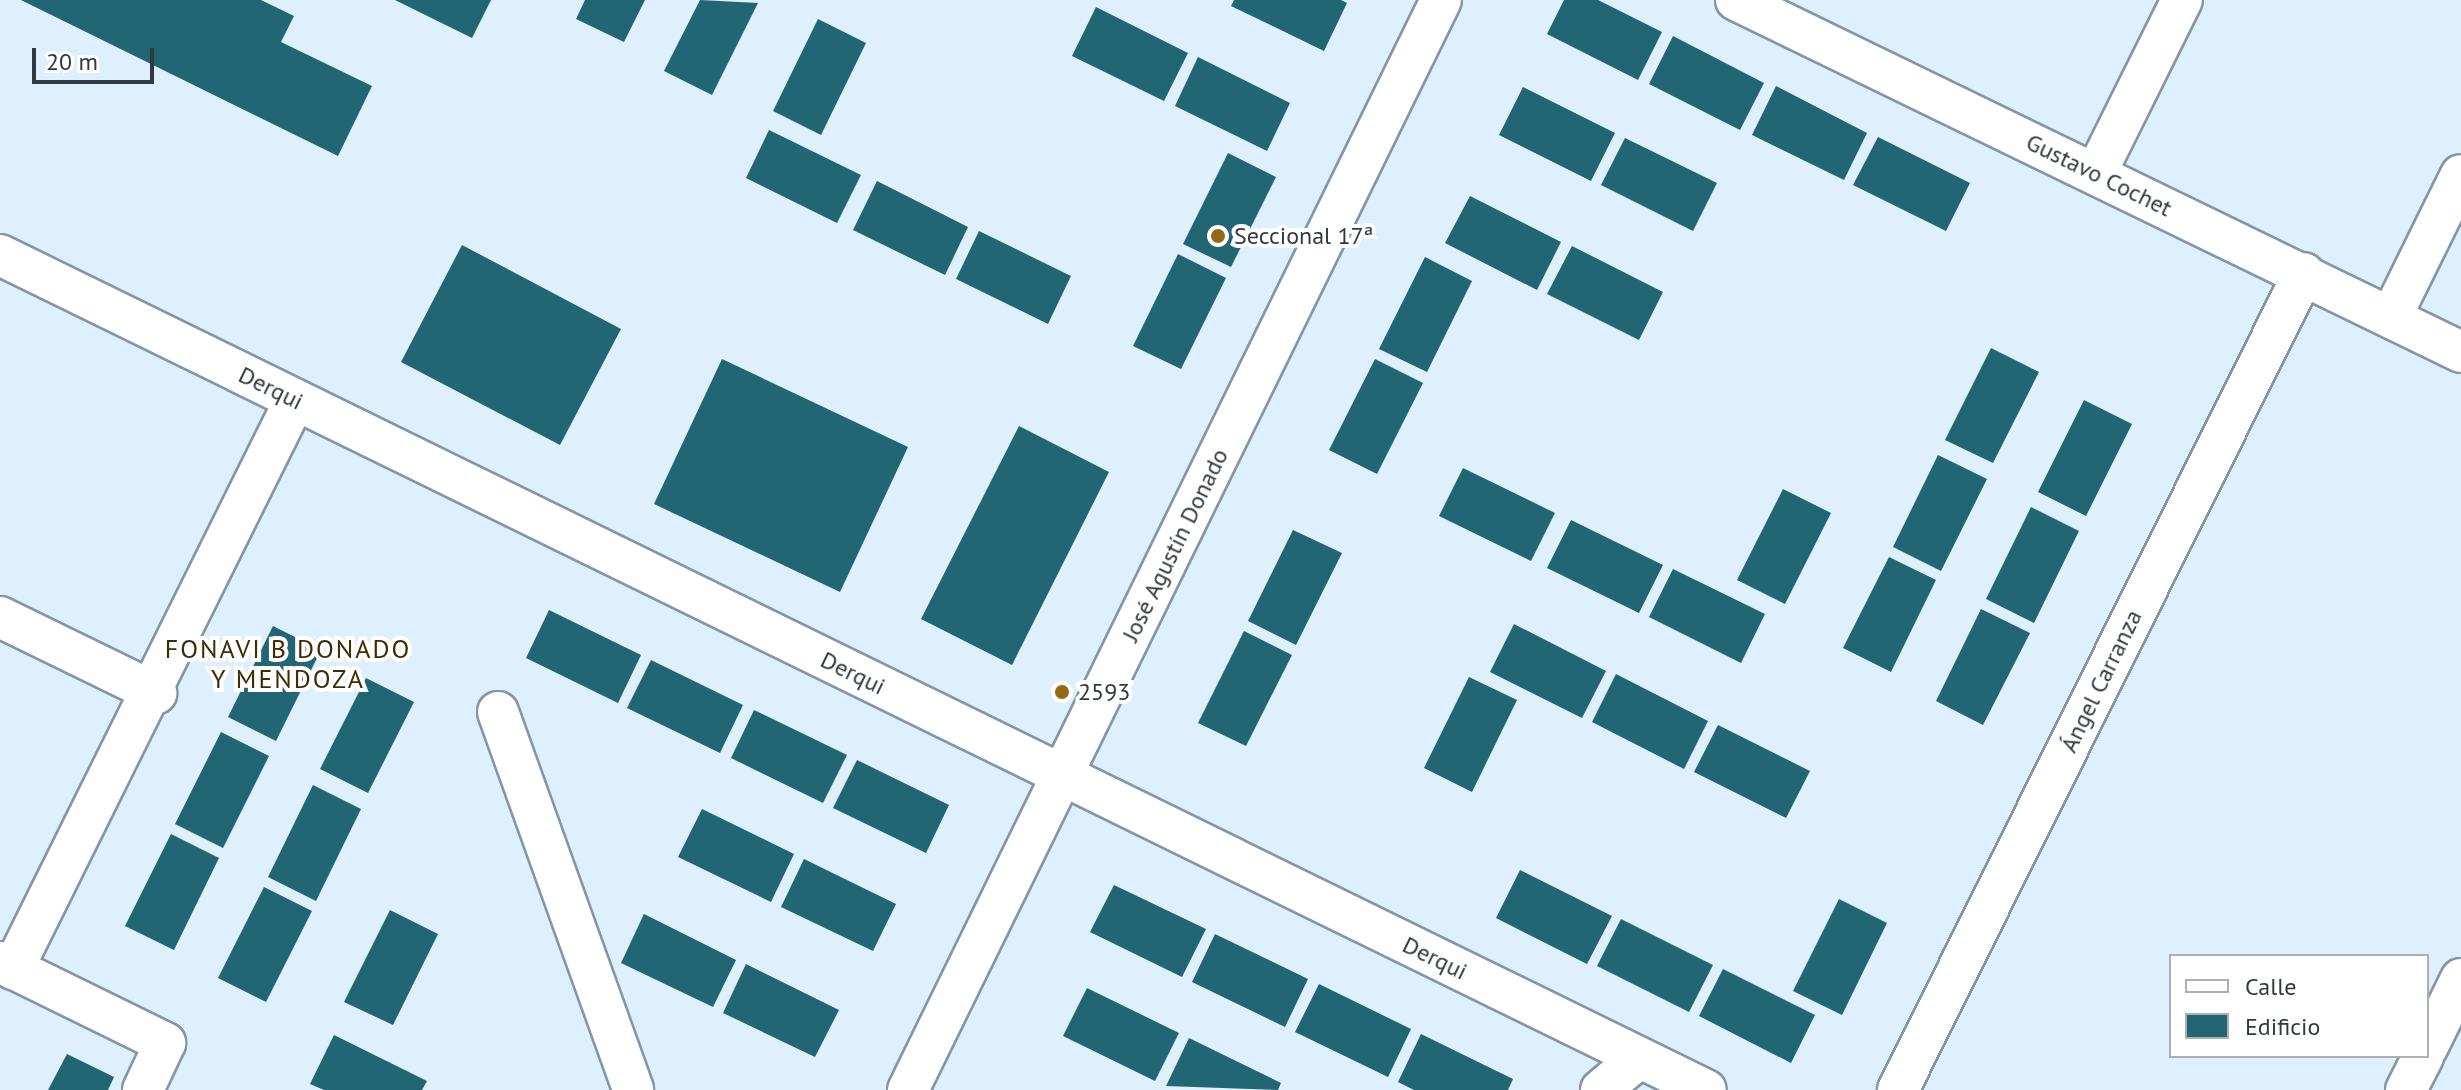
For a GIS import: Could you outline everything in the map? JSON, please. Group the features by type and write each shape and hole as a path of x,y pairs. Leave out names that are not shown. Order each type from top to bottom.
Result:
{"street":[{"name":"José Agustín Donado","path":"908,1090 1441,0"},
{"name":"Gustavo Cochet","path":"1736,0 2304,273 2461,352"},
{"path":"2096,173 2182,0"},
{"path":"2391,317 2461,175"},
{"name":"Derqui","path":"0,255 1706,1090"},
{"name":"Ángel Carranza","path":"1898,1090 2304,273"},
{"path":"143,1090 165,1043 7,965 156,693 295,400"},
{"path":"0,617 156,693"},
{"path":"498,712 633,1090"},
{"path":"2429,1044 2461,979"},
{"path":"1601,1090 1639,1058"},
{"path":"2406,1090 2422,1058"}],"building":[{"path":"21,0 261,0 294,16 281,42 372,86 338,156"},
{"path":"395,0 491,0 472,38"},
{"path":"585,0 645,0 624,42 576,19"},
{"path":"700,0 758,3 712,95 664,71"},
{"path":"1234,0 1341,0 1347,3 1324,51 1231,6"},
{"path":"1564,0 1598,0 1662,32 1638,80 1547,34"},
{"path":"1096,7 1188,53 1164,101 1072,56"},
{"path":"818,19 866,43 821,135 773,111"},
{"path":"1673,36 1764,83 1740,130 1649,84"},
{"path":"1198,57 1290,103 1267,151 1175,106"},
{"path":"1776,86 1867,133 1844,180 1752,135"},
{"path":"1523,87 1615,133 1591,181 1499,135"},
{"path":"769,130 861,175 837,223 746,178"},
{"path":"1878,137 1970,183 1946,231 1853,185"},
{"path":"1625,138 1717,183 1693,231 1601,185"},
{"path":"1228,153 1276,177 1231,267 1183,244"},
{"path":"877,181 968,227 945,275 853,230"},
{"path":"1470,196 1561,242 1537,290 1445,243"},
{"path":"979,231 1071,276 1048,324 956,279"},
{"path":"462,245 621,329 560,445 401,362"},
{"path":"1572,246 1663,292 1639,340 1547,294"},
{"path":"1178,254 1226,278 1181,369 1133,346"},
{"path":"1425,257 1472,281 1427,372 1379,349"},
{"path":"1991,348 2039,372 1993,463 1945,440"},
{"path":"722,359 908,447 840,592 654,504"},
{"path":"1375,359 1423,383 1377,474 1329,450"},
{"path":"2084,400 2132,424 2086,516 2038,492"},
{"path":"1019,426 1109,472 1012,665 921,619"},
{"path":"1938,455 1987,479 1941,571 1893,547"},
{"path":"1463,468 1555,513 1531,561 1439,516"},
{"path":"1783,489 1831,513 1785,604 1737,580"},
{"path":"2031,507 2079,531 2034,623 1986,599"},
{"path":"1571,520 1663,565 1639,613 1547,568"},
{"path":"1293,530 1342,553 1296,645 1248,621"},
{"path":"1889,557 1936,580 1891,672 1843,648"},
{"path":"1673,569 1765,614 1741,663 1649,617"},
{"path":"1981,609 2030,633 1983,725 1936,701"},
{"path":"549,610 641,655 618,703 526,658"},
{"path":"1514,624 1606,671 1582,718 1490,672"},
{"path":"273,626 321,650 276,741 228,717"},
{"path":"1244,631 1292,655 1246,746 1198,723"},
{"path":"651,660 743,705 720,753 627,708"},
{"path":"1616,674 1708,721 1684,769 1592,722"},
{"path":"1469,677 1517,700 1472,792 1424,768"},
{"path":"366,678 414,702 368,793 320,769"},
{"path":"754,710 847,755 823,803 731,758"},
{"path":"1718,725 1810,771 1786,818 1694,772"},
{"path":"221,732 269,756 223,848 175,824"},
{"path":"857,760 949,805 926,853 833,808"},
{"path":"313,785 361,809 316,901 268,877"},
{"path":"702,809 794,854 771,902 678,857"},
{"path":"171,834 219,858 174,950 125,926"},
{"path":"804,859 896,904 873,951 781,907"},
{"path":"1520,870 1612,916 1587,964 1496,918"},
{"path":"1114,885 1206,929 1182,977 1090,932"},
{"path":"264,887 312,911 266,1002 218,978"},
{"path":"1839,899 1887,923 1842,1015 1793,991"},
{"path":"390,910 438,934 393,1025 344,1002"},
{"path":"644,914 736,960 713,1007 621,963"},
{"path":"1621,919 1713,965 1689,1012 1597,966"},
{"path":"1215,934 1308,979 1285,1027 1192,982"},
{"path":"746,964 839,1010 815,1057 723,1013"},
{"path":"1723,969 1815,1015 1791,1063 1699,1016"},
{"path":"1319,984 1411,1029 1388,1077 1295,1032"},
{"path":"1087,988 1179,1033 1155,1081 1063,1036"},
{"path":"1421,1034 1513,1079 1508,1090 1414,1090 1398,1082"},
{"path":"334,1035 427,1081 422,1090 324,1090 310,1084"},
{"path":"1189,1038 1281,1083 1278,1090 1166,1086"},
{"path":"67,1054 114,1077 108,1090 48,1090"}],"place":[{"name":"Seccional 17ª","path":"1218,236"},
{"name":"2593","path":"1062,692"}],"district":[{"name":"FONAVI B DONADO Y MENDOZA","path":"288,664"}]}
